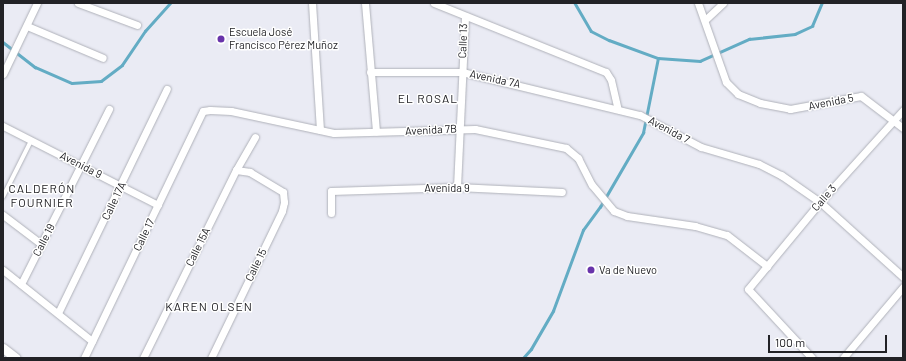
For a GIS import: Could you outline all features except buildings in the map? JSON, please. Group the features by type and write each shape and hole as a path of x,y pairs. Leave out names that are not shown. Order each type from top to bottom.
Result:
{"main road":[{"path":"3,348 16,358"}],"street":[{"path":"3,74 37,3"},
{"path":"78,3 137,25"},
{"path":"312,3 320,130"},
{"path":"366,3 370,72 376,132"},
{"path":"434,3 606,72 611,80 617,107"},
{"name":"Avenida 5","path":"698,3 706,19 726,82 738,94 760,103 790,109 861,96 903,128"},
{"path":"706,19 723,3"},
{"name":"Calle 13","path":"458,186 458,129 464,16"},
{"path":"27,26 103,58"},
{"name":"Avenida 7A","path":"370,72 462,72 617,107"},
{"name":"Calle 17A","path":"58,313 122,186 167,89"},
{"name":"Avenida 7","path":"617,107 640,115 701,146 759,164 781,175 820,202 903,277"},
{"name":"Calle 19","path":"21,284 109,109"},
{"name":"Calle 3","path":"812,358 748,289 820,202 903,110"},
{"name":"Avenida 7B","path":"204,111 231,111 320,130 444,132 458,129 475,129 566,148 578,158 608,206 627,216 695,226 727,235 767,266"},
{"name":"Calle 17","path":"84,358 204,111"},
{"name":"Avenida 9","path":"3,126 158,205"},
{"name":"Calle 15A","path":"143,358 236,170 255,136"},
{"name":"Calle 15","path":"211,358 282,211 283,192 250,172 236,170"},
{"name":"Avenida 9","path":"331,213 331,191 458,186 562,192"},
{"path":"3,215 41,244"},
{"path":"3,270 92,341"},
{"path":"843,358 903,287"}],"lane":[{"path":"3,197 32,140"}],"waterway":[{"path":"3,42 35,67 72,83 101,81 122,65 145,31 170,3"},
{"path":"575,3 591,31 609,40 658,58 700,61 749,39 795,34 812,26 822,3"},
{"path":"523,358 531,349 553,311 583,230 600,207 643,133 658,58"}],"place":[{"name":"Escuela José Francisco Pérez Muñoz","path":"221,39"},
{"name":"Va de Nuevo","path":"591,270"}],"district":[{"name":"EL ROSAL","path":"428,99"},
{"name":"CALDERÓN FOURNIER","path":"42,196"},
{"name":"KAREN OLSEN","path":"209,307"}]}
